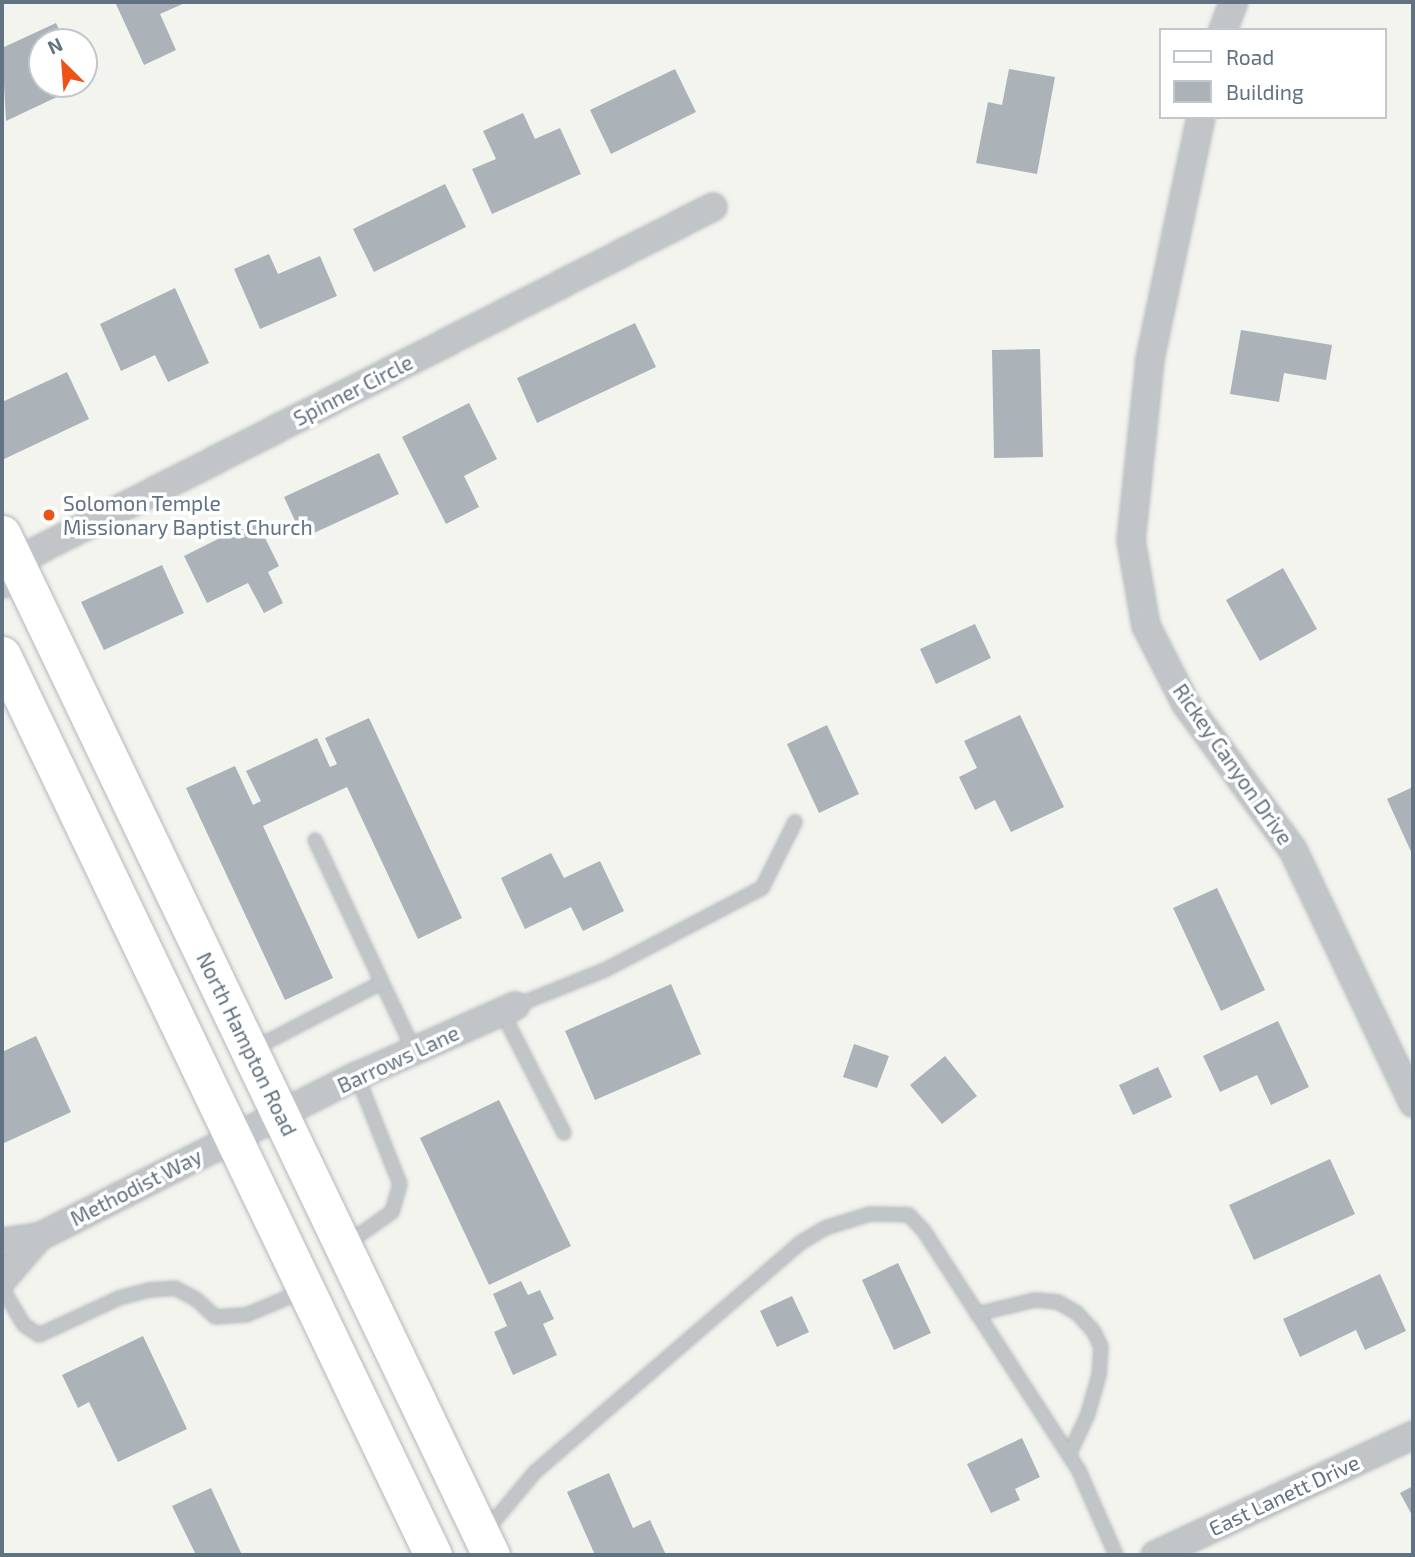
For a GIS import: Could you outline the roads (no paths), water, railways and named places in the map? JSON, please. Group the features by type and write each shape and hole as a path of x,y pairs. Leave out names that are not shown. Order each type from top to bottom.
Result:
{"main road":[{"name":"North Hampton Road","path":"6,560 244,1041 283,1113 343,1246 486,1546"},
{"path":"2,655 433,1555"},
{"path":"193,1055 244,1041"}],"street":[{"path":"1224,28 1234,2"},
{"name":"Rickey Canyon Drive","path":"1201,119 1150,360 1132,526 1146,626 1186,704 1293,850 1413,1103"},
{"name":"Spinner Circle","path":"6,560 713,207"},
{"name":"Barrows Lane","path":"232,1137 357,1076 509,1009"},
{"name":"Methodist Way","path":"2,1242 38,1237 232,1137"},
{"name":"Methodist Way","path":"2,1280 38,1237"},
{"name":"East Lanett Drive","path":"1155,1555 1413,1435"}],"lane":[{"path":"564,1133 509,1009 607,969 762,888 795,822"},
{"path":"315,840 414,1050"},
{"path":"244,1041 381,983"},
{"path":"343,1246 369,1233 392,1212 400,1184 357,1076"},
{"path":"486,1546 535,1472 705,1322 800,1242 825,1228 870,1214 909,1215 1069,1455 1116,1555"},
{"path":"2,1288 24,1325 39,1335 119,1298 149,1290 175,1288 215,1317 246,1315 306,1289"},
{"path":"977,1314 1035,1300 1058,1302 1077,1313 1094,1332 1101,1347 1099,1375 1088,1414 1069,1455"}],"place":[{"name":"Solomon Temple Missionary Baptist Church","path":"49,515"}]}
